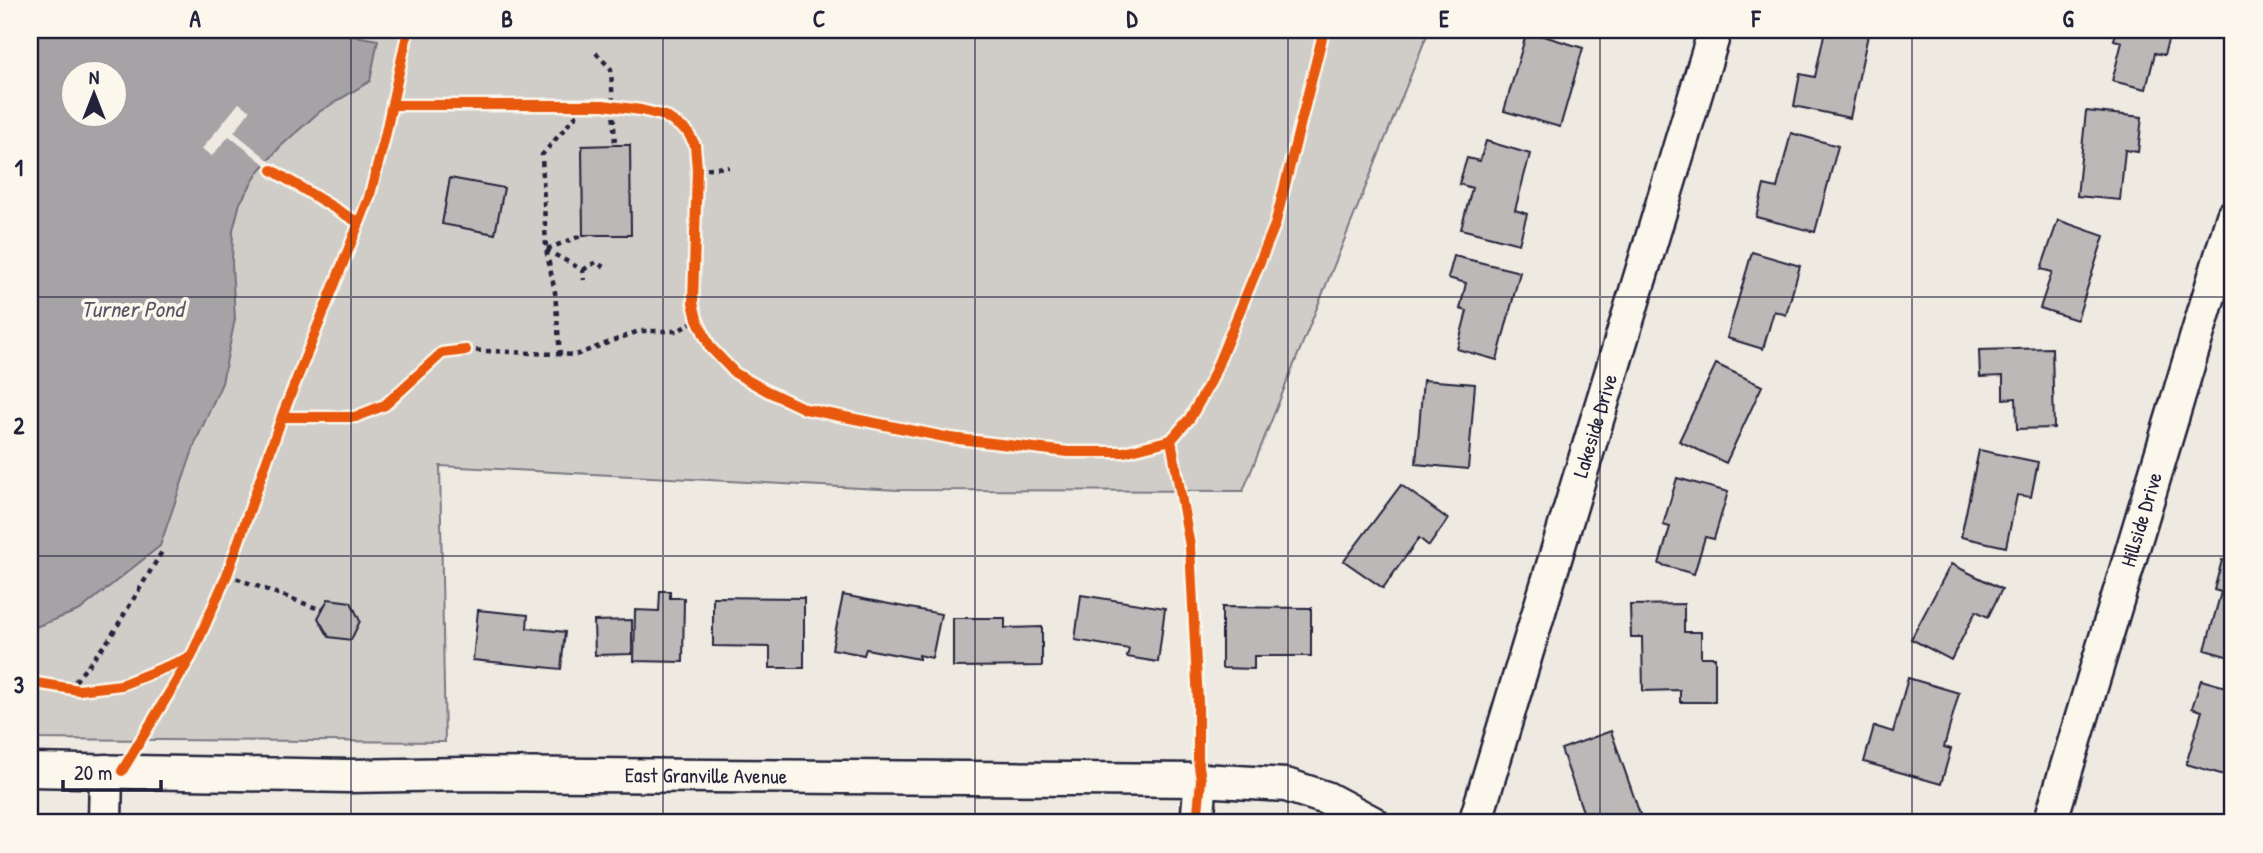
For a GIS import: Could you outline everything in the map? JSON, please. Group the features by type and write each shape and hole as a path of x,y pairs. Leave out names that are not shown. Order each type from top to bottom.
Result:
{"street":[{"name":"Lakeside Drive","path":"1475,823 1715,30"},
{"name":"Hillside Drive","path":"2050,823 2233,216"},
{"name":"East Granville Avenue","path":"30,770 348,776 479,774 1201,780 1286,785 1326,798 1373,823"},
{"path":"105,823 106,771"},
{"path":"1197,823 1201,780"}],"path":[{"path":"596,53 611,69 603,106 615,145"},
{"path":"571,105 603,106"},
{"path":"560,355 555,292 546,250 542,155 603,106"},
{"path":"696,157 696,182"},
{"path":"697,169 729,167"},
{"path":"546,250 583,235"},
{"path":"546,250 583,270"},
{"path":"583,270 596,262 605,268"},
{"path":"583,270 584,280"},
{"path":"454,352 466,350 576,355 639,331 678,331 698,319"},
{"path":"1169,438 1190,545 1201,780"},
{"path":"56,686 74,689 110,638 163,550"},
{"path":"222,586 232,561"},
{"path":"227,575 322,610"}],"shaded area":[{"path":"30,30 1429,30 1243,491 899,490 440,466 445,742 30,739"}],"water":[{"name":"Turner Pond","path":"34,30 341,30 344,34 378,40 370,81 319,112 280,147 259,171 240,203 233,230 235,319 222,383 196,441 160,546 80,610 30,629 30,96 35,67"}],"pier":[{"path":"239,103 250,111 234,132 271,162 267,166 229,136 212,156 202,149"}],"building":[{"path":"1825,30 1846,30 1868,35 1850,118 1794,106 1800,74 1815,77"},
{"path":"2116,30 2171,30 2164,55 2155,53 2146,89 2112,81 2122,42 2114,40"},
{"path":"1527,31 1583,48 1560,127 1504,111"},
{"path":"2086,111 2142,117 2138,152 2125,150 2120,200 2077,196"},
{"path":"1791,133 1838,146 1815,232 1756,217 1764,185 1777,188"},
{"path":"1486,141 1530,154 1515,210 1527,214 1519,244 1461,229 1472,188 1459,184 1467,158 1480,161"},
{"path":"630,145 631,235 583,235 582,146"},
{"path":"450,178 504,188 495,234 442,224"},
{"path":"2058,220 2104,236 2077,320 2040,308 2052,272 2041,269"},
{"path":"1752,252 1800,266 1786,315 1774,311 1763,349 1727,338"},
{"path":"1454,256 1520,272 1497,360 1457,349 1467,311 1460,309 1466,283 1448,278"},
{"path":"2052,348 2054,428 2017,429 2016,398 2003,399 2003,376 1980,377 1979,350"},
{"path":"1716,364 1762,386 1726,463 1679,441"},
{"path":"1423,380 1475,384 1468,469 1416,464"},
{"path":"1979,450 2038,462 2031,497 2017,495 2006,547 1961,537"},
{"path":"1677,478 1728,492 1714,539 1705,537 1694,574 1659,564 1670,527 1663,525"},
{"path":"1401,485 1448,519 1429,546 1419,538 1383,588 1344,561"},
{"path":"2222,560 2233,564 2233,658 2205,650 2221,592 2214,590"},
{"path":"1951,564 2002,589 1988,617 1976,611 1951,660 1911,639"},
{"path":"660,591 670,591 670,598 684,598 683,662 634,661 635,610 659,611"},
{"path":"843,595 941,614 932,658 919,655 919,659 866,649 864,655 832,649"},
{"path":"1081,595 1165,608 1158,662 1127,657 1129,649 1075,640"},
{"path":"713,597 804,598 804,668 770,668 770,647 713,646"},
{"path":"328,599 351,602 360,621 351,640 329,637 318,618"},
{"path":"1684,604 1684,632 1701,632 1701,657 1715,657 1715,702 1680,702 1680,690 1643,691 1642,637 1631,637 1630,605"},
{"path":"1222,607 1311,608 1311,656 1254,656 1254,669 1222,668"},
{"path":"478,610 528,615 527,628 565,632 561,669 473,660"},
{"path":"953,618 1005,618 1005,628 1042,627 1042,666 953,667"},
{"path":"632,620 632,654 595,655 594,621"},
{"path":"1908,678 1959,693 1944,747 1951,749 1941,784 1864,762 1874,726 1893,732"},
{"path":"2201,680 2233,689 2233,759 2228,776 2186,764 2202,711 2192,708"},
{"path":"1611,731 1641,817 1623,823 1587,823 1561,749"},
{"path":"2187,814 2188,823 2142,823 2142,818"}],"cycle path":[{"path":"122,771 191,657 227,575 284,411 369,198 408,30"},
{"path":"392,105 603,105 665,116 687,131 695,145 697,169 693,303 697,319 710,347 735,373 805,409 950,438 1068,452 1124,452 1171,440 1190,418 1211,381 1275,225 1324,30"},
{"path":"272,170 359,223"},
{"path":"282,417 355,417 385,405 442,353 466,350"},
{"path":"1171,440 1190,546 1201,780 1197,823"},
{"path":"30,682 79,690 121,685 191,657"}]}
